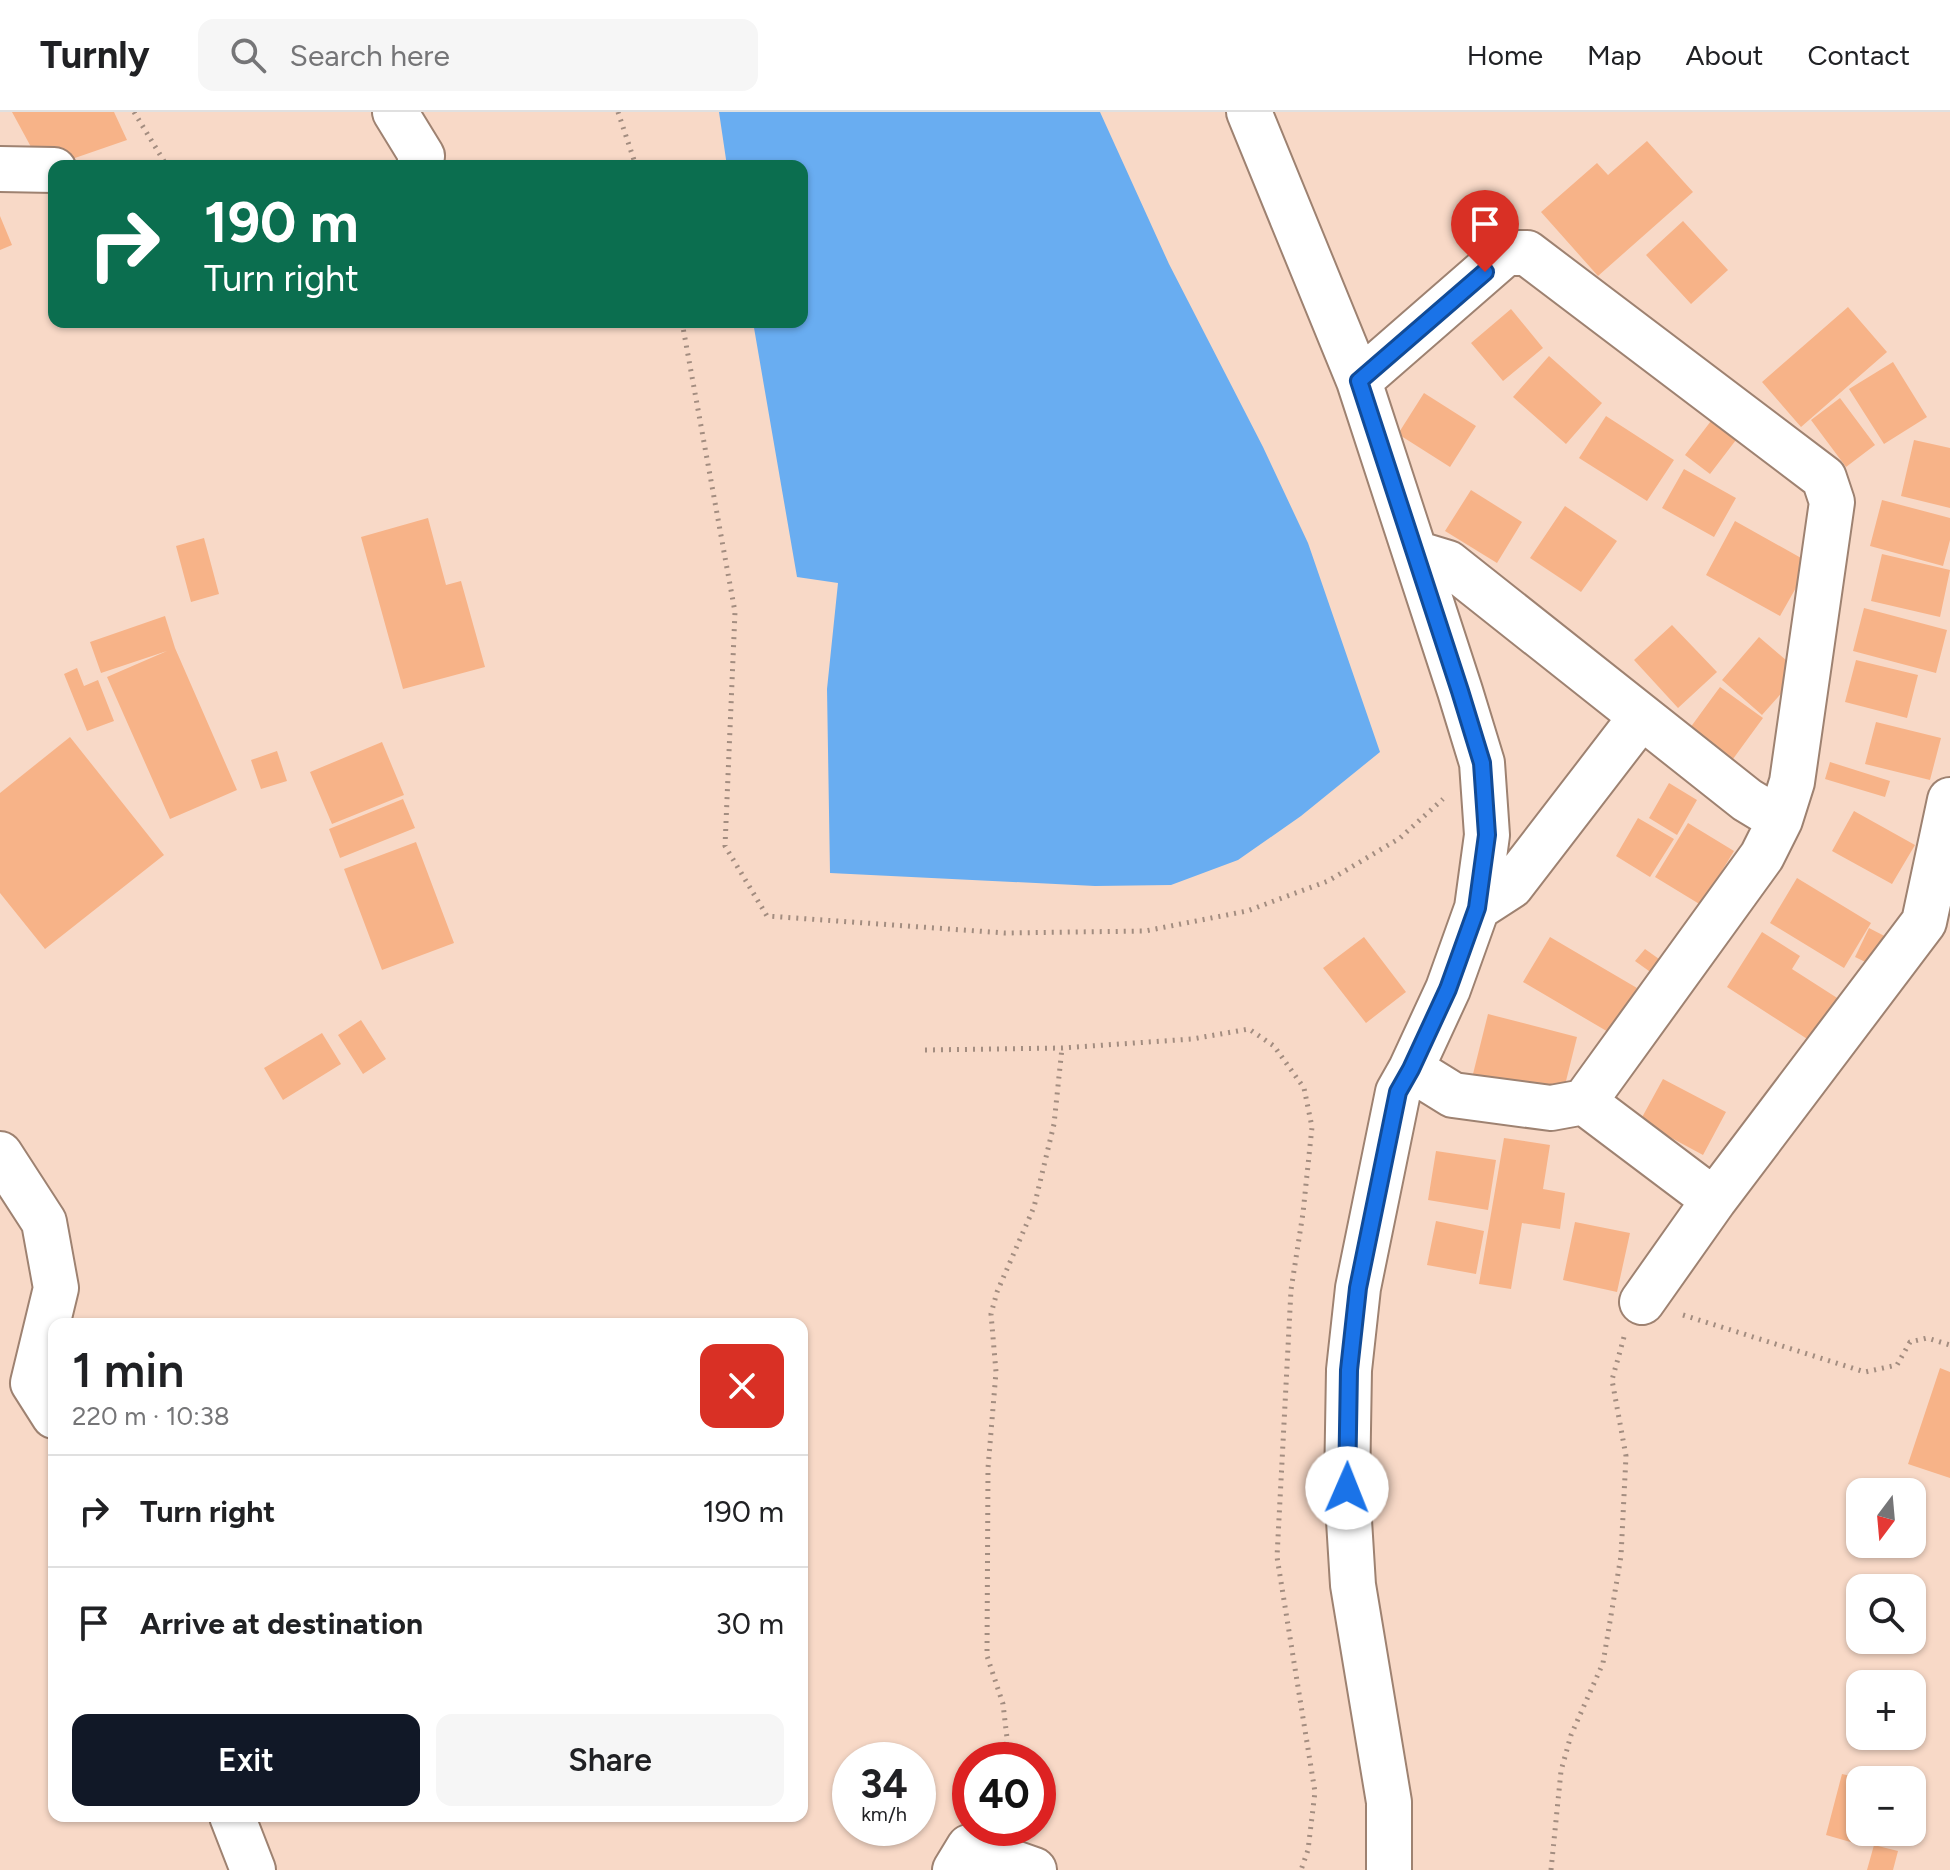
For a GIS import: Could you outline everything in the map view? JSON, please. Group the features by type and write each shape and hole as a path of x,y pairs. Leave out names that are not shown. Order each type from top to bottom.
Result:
{"street":[{"path":"395,112 422,156 421,160"},
{"path":"1249,112 1359,381 1482,763 1487,835 1477,908 1448,989 1398,1092 1358,1288 1349,1370 1347,1488 1353,1585 1389,1802 1389,1870"},
{"path":"0,169 48,170"},
{"path":"1359,381 1506,253 1527,253 1824,478 1832,502 1792,782 1780,820 1762,856 1584,1102 1551,1108 1453,1095 1411,1069"},
{"path":"1415,553 1448,563 1747,800 1780,820"},
{"path":"1477,908 1511,886 1641,717"},
{"path":"1642,1302 1714,1200 1924,922 1950,800"},
{"path":"1584,1102 1714,1200"},
{"path":"0,1154 44,1222 56,1288 49,1318"},
{"path":"48,1321 33,1383 48,1407"},
{"path":"234,1822 253,1870"},
{"path":"955,1870 969,1847 1034,1870"}],"path":[{"path":"134,112 163,160"},
{"path":"618,112 634,160"},
{"path":"683,328 735,612 725,846 767,916 1005,933 1145,931 1247,911 1328,881 1400,838 1482,763"},
{"path":"925,1050 1062,1048 1192,1039 1249,1029 1274,1046 1304,1088 1312,1127 1291,1290 1277,1557 1315,1792 1308,1850 1301,1870"},
{"path":"1007,1742 1003,1704 987,1656 988,1468 996,1372 991,1314 997,1292 1034,1207 1054,1124 1062,1048"},
{"path":"1551,1870 1561,1771 1571,1735 1603,1663 1621,1556 1626,1456 1612,1380 1621,1342 1642,1302 1865,1372 1897,1365 1910,1342 1927,1338 1950,1345"}],"water":[{"path":"719,112 1100,112 1169,264 1263,447 1308,543 1380,752 1301,816 1238,860 1171,885 1095,886 830,873 827,689 838,583 797,577 754,328 808,328 808,160 726,160"}],"building":[{"path":"12,112 114,112 127,140 69,160 48,160 48,167 43,169"},
{"path":"1647,141 1693,192 1598,276 1541,212 1597,163 1608,175"},
{"path":"0,216 12,245 0,250"},
{"path":"1683,221 1728,270 1691,304 1646,255"},
{"path":"1848,307 1887,352 1801,427 1762,382"},
{"path":"1511,309 1543,348 1503,381 1471,343"},
{"path":"1549,356 1602,403 1566,444 1513,397"},
{"path":"1893,362 1927,417 1884,444 1849,389"},
{"path":"1424,393 1476,426 1450,467 1398,434"},
{"path":"1840,398 1875,445 1846,467 1811,420"},
{"path":"1606,416 1674,460 1647,501 1579,458"},
{"path":"1714,417 1739,436 1710,474 1685,455"},
{"path":"1914,440 1950,448 1950,508 1901,496"},
{"path":"1684,469 1736,498 1714,537 1662,508"},
{"path":"1471,490 1522,522 1497,563 1445,531"},
{"path":"1882,500 1950,518 1950,540 1943,566 1870,546"},
{"path":"1565,506 1617,541 1581,592 1530,558"},
{"path":"428,518 446,585 461,581 485,667 403,689 361,537"},
{"path":"1735,521 1810,563 1780,616 1706,575"},
{"path":"204,538 219,594 191,602 176,546"},
{"path":"1882,554 1950,570 1940,617 1871,601"},
{"path":"1864,608 1947,630 1936,673 1853,651"},
{"path":"165,616 175,648 237,790 170,819 107,677 167,651 101,673 90,642"},
{"path":"1672,625 1717,672 1678,708 1634,660"},
{"path":"1759,637 1800,672 1762,715 1722,680"},
{"path":"1856,660 1918,675 1907,718 1845,702"},
{"path":"77,668 84,686 98,680 114,721 87,731 64,674"},
{"path":"1720,687 1763,718 1733,759 1690,728"},
{"path":"1876,722 1941,738 1930,780 1865,764"},
{"path":"70,737 164,855 45,949 0,893 0,793"},
{"path":"382,742 404,795 332,824 310,772"},
{"path":"277,751 287,781 261,789 251,760"},
{"path":"1830,762 1890,781 1885,797 1825,779"},
{"path":"1669,783 1697,800 1677,835 1649,818"},
{"path":"403,799 415,828 340,858 329,829"},
{"path":"1854,811 1915,845 1892,884 1832,851"},
{"path":"1638,818 1674,839 1650,877 1616,856"},
{"path":"1688,823 1734,851 1701,905 1655,877"},
{"path":"416,842 454,943 382,970 344,869"},
{"path":"1797,878 1871,923 1844,968 1770,923"},
{"path":"1869,928 1896,942 1882,970 1855,957"},
{"path":"1762,932 1800,956 1792,969 1845,1003 1818,1046 1727,987"},
{"path":"1364,937 1406,992 1366,1023 1323,968"},
{"path":"1550,937 1637,988 1610,1033 1523,982"},
{"path":"1645,949 1666,964 1656,976 1635,961"},
{"path":"1488,1014 1577,1037 1561,1101 1472,1078"},
{"path":"361,1020 386,1059 363,1074 338,1035"},
{"path":"322,1033 341,1064 283,1100 264,1068"},
{"path":"1663,1079 1726,1112 1703,1155 1640,1121"},
{"path":"1504,1138 1550,1145 1543,1189 1565,1193 1560,1229 1522,1223 1511,1289 1479,1284"},
{"path":"1436,1151 1496,1160 1488,1210 1428,1200"},
{"path":"1436,1221 1484,1231 1476,1274 1427,1265"},
{"path":"1575,1222 1630,1233 1617,1292 1563,1280"},
{"path":"1940,1368 1950,1372 1950,1478 1908,1464"},
{"path":"1842,1774 1846,1775 1846,1841 1826,1835"},
{"path":"1874,1846 1898,1851 1893,1870 1867,1870"}],"route":[{"path":"1347,1488 1349,1370 1358,1288 1398,1092 1448,989 1477,908 1487,835 1482,763 1359,381 1485,272"}]}
